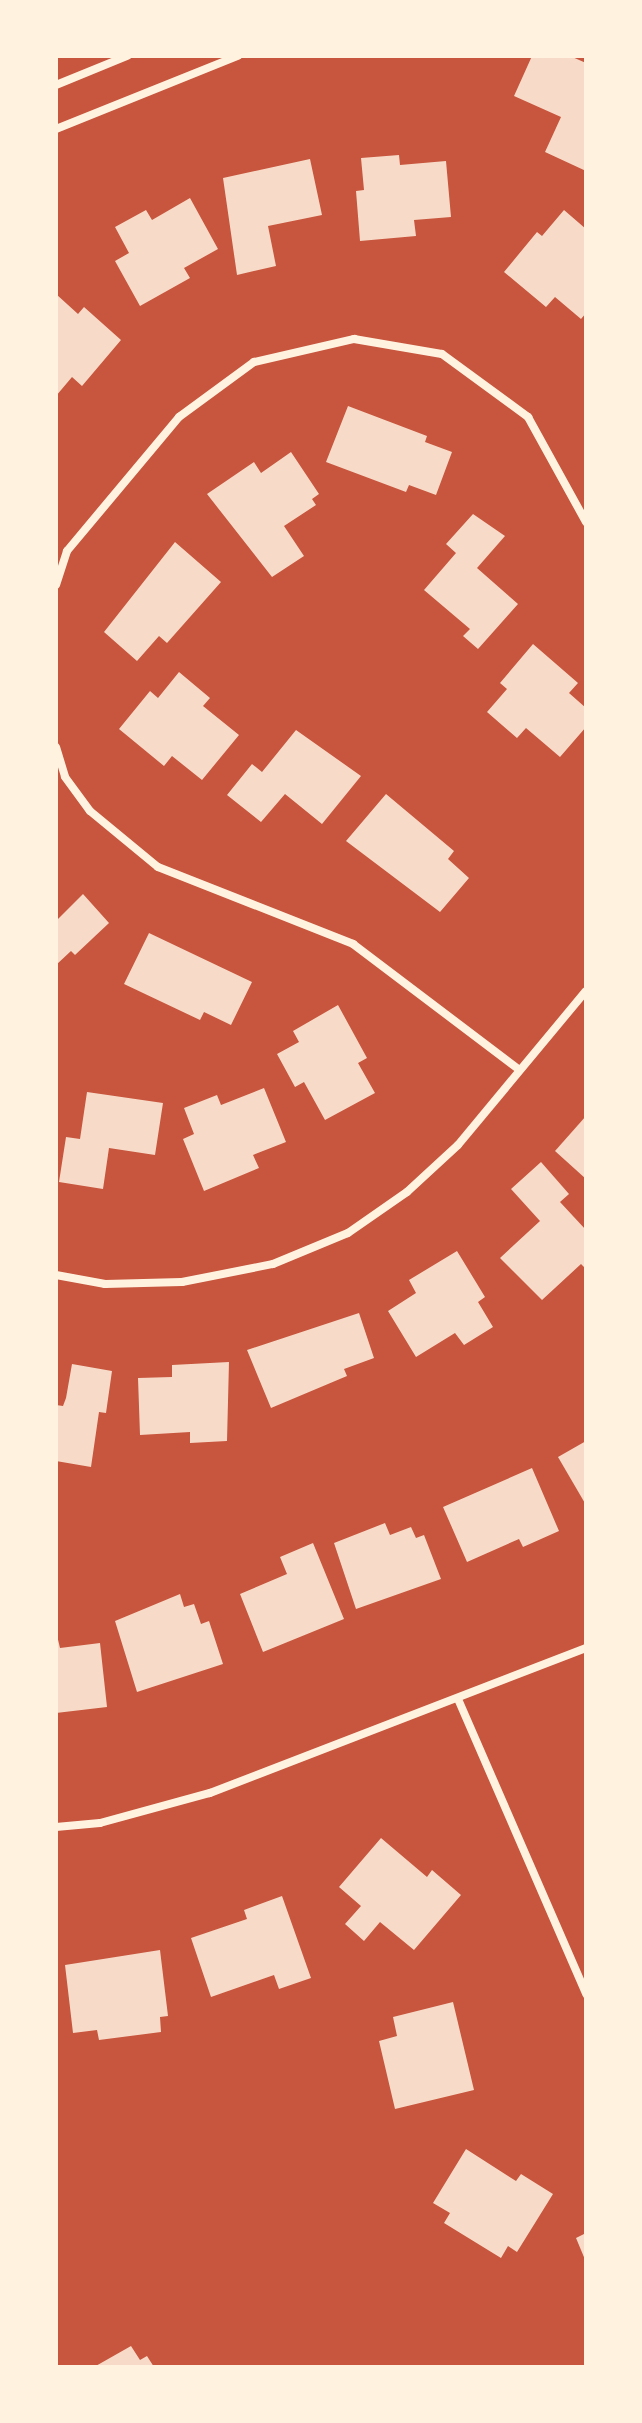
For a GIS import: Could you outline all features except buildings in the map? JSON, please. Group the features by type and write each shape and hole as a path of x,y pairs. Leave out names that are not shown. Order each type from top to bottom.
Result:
{"street":[{"path":"56,85 127,56"},
{"path":"56,129 238,56"},
{"path":"56,585 67,551 179,417 254,362 354,339 442,354 528,417 586,522"},
{"path":"56,747 65,777 90,811 158,867 353,944 518,1069"},
{"path":"56,1275 105,1284 182,1282 273,1264 348,1233 407,1192 458,1145 518,1069 586,991"},
{"path":"56,1827 100,1823 210,1793 586,1648"},
{"path":"458,1699 586,1994"}]}
